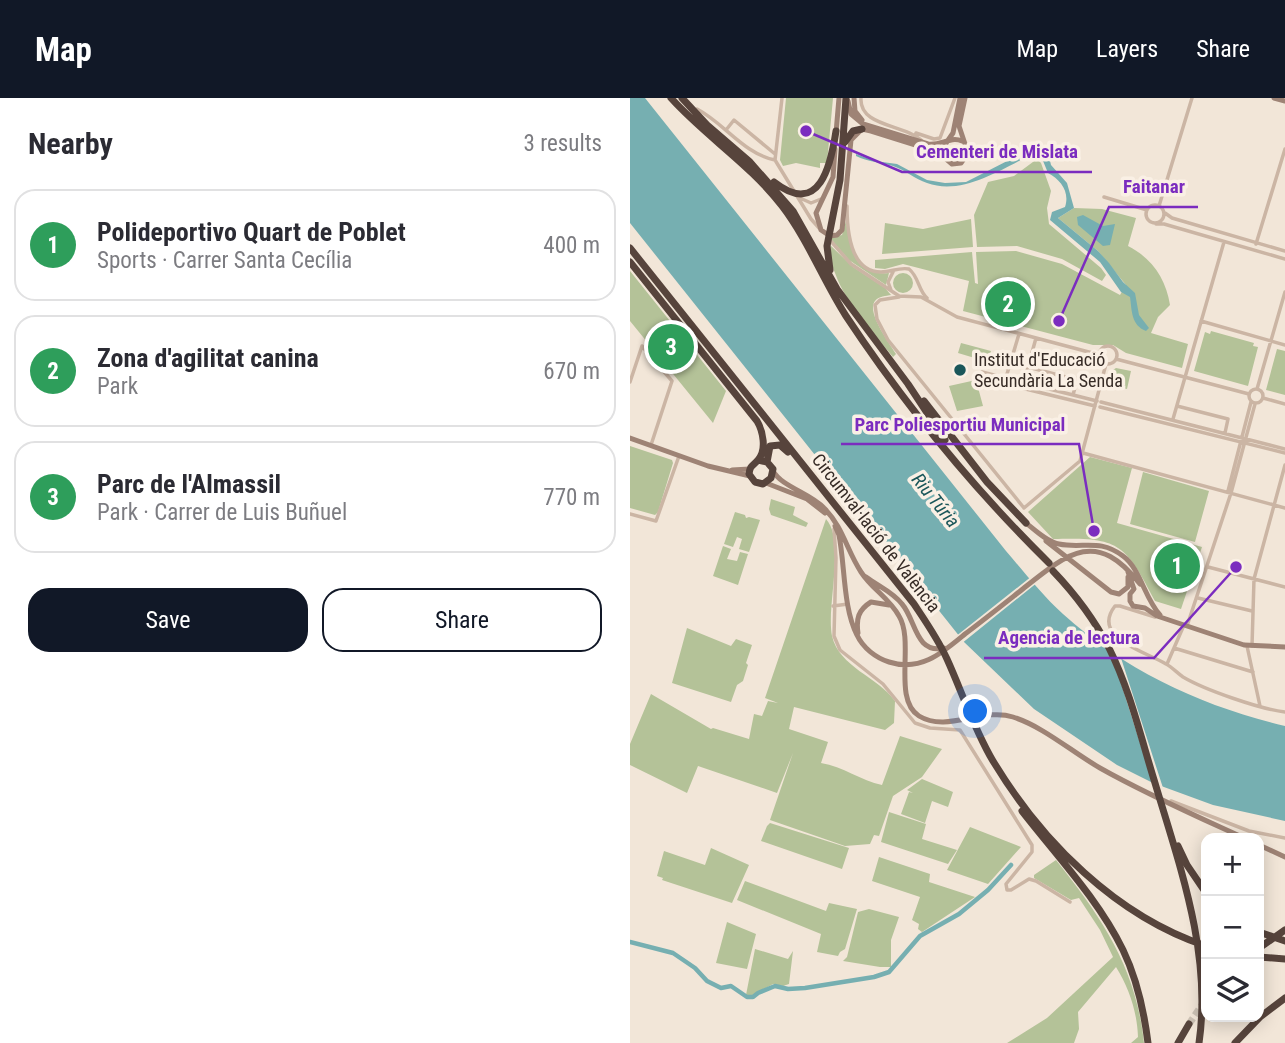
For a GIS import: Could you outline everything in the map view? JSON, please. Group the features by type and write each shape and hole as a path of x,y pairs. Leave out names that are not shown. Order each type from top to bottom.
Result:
{"highway":[{"path":"671,98 701,130 752,173 780,203 805,240 841,309 933,434 983,498 1050,567"},
{"path":"682,98 707,125 776,184 796,193 814,188 825,178 830,166 836,131"},
{"path":"842,296 830,268 827,246 840,180 847,98"},
{"path":"842,153 849,134 862,129"},
{"path":"750,162 793,211 842,296 882,349 1009,507 1026,523"},
{"name":"Circumval·lació de València","path":"630,247 914,604 935,636 993,761 1041,827 1091,878 1144,917 1201,944"},
{"path":"630,260 676,307"},
{"path":"630,260 757,421 764,439 758,460 750,472 755,482 766,483 771,478 773,471 767,462 768,449 776,444 784,448 807,472"},
{"path":"882,349 991,503"},
{"path":"933,434 991,503 1076,596 1100,628 1123,682 1165,812 1194,924 1202,998 1199,1043"},
{"path":"758,460 767,462"},
{"path":"993,761 1003,783 1022,812 1109,923 1135,981 1144,1012 1148,1043"},
{"path":"1165,812 1186,865 1201,886"},
{"path":"1264,945 1285,930"},
{"path":"1264,935 1282,941"},
{"path":"1264,957 1285,959"},
{"path":"1235,1043 1260,1017 1285,998"},
{"path":"1178,1043 1189,1024"}],"main road":[{"path":"839,98 833,177 816,213 821,230 830,236 841,233 851,140 862,129 934,151 953,164 964,160 967,146 960,135 959,126 963,98"},
{"path":"847,98 854,118 863,124 934,145 953,133 963,98"},
{"path":"854,98 855,111 860,119 880,129"},
{"path":"1274,98 1285,101"},
{"path":"943,140 954,138 967,146"},
{"path":"943,140 943,157"},
{"path":"630,438 723,470 750,472"},
{"path":"773,471 779,479 821,504 835,519 861,573 895,608 904,623 906,698 918,716 940,722 985,714 1013,717 1033,726 1115,776 1234,833"},
{"path":"766,483 807,499 834,523 843,554 849,604 858,638 866,648 886,661 916,664 949,647 1050,567 1074,553 1090,551 1118,559 1142,586 1163,618"},
{"path":"1026,523 1111,592 1119,594 1128,587 1125,567"},
{"path":"1034,529 1057,544 1091,544 1113,550 1131,564 1142,586"},
{"path":"1125,567 1132,580 1133,589 1129,598 1131,607 1141,607 1163,618 1250,646 1285,647"},
{"path":"861,573 901,603 920,641 938,652"},
{"path":"1133,589 1142,586"},
{"path":"1141,607 1149,600"},
{"path":"866,648 858,632 857,619 862,607 871,602 884,603 895,608"},
{"path":"1264,847 1285,857"}],"street":[{"path":"782,98 775,160 811,219 851,264 891,291 905,296"},
{"path":"861,98 863,111 868,117 943,140 955,98"},
{"path":"1159,205 1192,98"},
{"path":"697,109 765,158 775,160"},
{"path":"726,131 734,120 775,154"},
{"path":"905,130 925,143"},
{"path":"964,160 978,159 967,146"},
{"path":"1256,244 1285,149"},
{"path":"848,176 847,222 857,258 869,270 908,270 917,281 921,292 930,301"},
{"path":"796,193 808,203 815,203 822,198"},
{"path":"1104,197 1147,210"},
{"path":"1159,205 1151,206 1147,210 1147,218 1156,224 1285,259"},
{"path":"1159,205 1172,218 1285,251"},
{"path":"1156,224 1165,213"},
{"path":"1172,422 1224,242"},
{"path":"891,291 888,282 895,271"},
{"path":"905,296 915,290 917,281"},
{"path":"1116,359 1249,394 1257,389 1285,292"},
{"path":"1026,523 1024,508 888,340 877,319 875,305 880,300 916,296 957,317 1100,355"},
{"path":"1201,321 1285,345"},
{"path":"1004,384 1018,334"},
{"path":"1024,383 1036,338"},
{"path":"1104,347 1110,347 1117,353 1116,359 1106,364 1100,355 1104,347"},
{"path":"630,382 632,368 642,349 672,381 651,445"},
{"path":"1009,507 1024,508 1080,461 1098,404 1106,364"},
{"path":"1028,367 1077,380"},
{"path":"1098,404 1006,378 982,372 979,374 981,378 1004,384 1098,404 1285,451"},
{"path":"1073,395 1078,377 1096,382"},
{"path":"1253,403 1259,403 1263,398 1262,392 1257,389"},
{"path":"1167,664 1198,598 1208,567 1253,403 1249,394"},
{"path":"1263,398 1285,404"},
{"path":"1177,406 1228,419 1225,433"},
{"path":"1172,422 1225,433 1243,440"},
{"path":"1083,453 1285,508"},
{"path":"630,514 656,521 679,456"},
{"path":"1260,706 1250,646 1254,579 1285,465"},
{"path":"834,523 834,636 840,650 883,684 915,723 930,728 960,730 1032,845 1032,852 1006,884 1007,890 1029,879 1070,902"},
{"path":"1208,567 1285,587"},
{"path":"1198,598 1252,611"},
{"path":"833,606 849,604"},
{"path":"1163,618 1156,618 1131,607 1115,606 1108,621 1110,629 1118,639 1167,664 1184,677 1260,706 1285,712"},
{"path":"1174,648 1253,672"},
{"path":"1151,793 1230,825 1285,838"}],"green space":[{"path":"786,98 833,98 827,163 820,163 820,168 796,163 783,166 780,160"},
{"path":"1037,159 1051,191 1047,208 1049,224 1101,268 1106,275 1102,281 1062,259 1017,246 977,247 974,215 988,182 1014,176"},
{"path":"1074,208 1102,209 1136,218 1128,246 1156,270 1165,286 1170,305 1158,317 1151,333 1188,344 1182,368 1126,353 1113,345 1093,345 963,311 969,281 903,264 885,269 875,268 875,260 972,252 975,283 978,284 976,252 1016,251 1062,264 1120,295 1126,285 1098,251 1058,218"},
{"path":"971,219 973,247 882,254 885,223 923,229"},
{"path":"846,221 857,258 869,270 889,273 886,285 849,260 830,238 842,235"},
{"path":"830,245 853,267 891,295 878,298 873,306 880,328 896,354 893,357 846,296 834,270"},
{"path":"630,271 726,391 713,423 630,321"},
{"path":"899,273 907,273 913,283 907,293 899,293 893,287 893,279"},
{"path":"1211,331 1254,343 1253,346 1258,347 1248,386 1194,371 1205,332 1210,334"},
{"path":"961,343 991,351 988,362 958,353"},
{"path":"1277,349 1285,351 1285,395 1266,390"},
{"path":"1116,368 1131,371 1127,389 1109,384"},
{"path":"976,380 983,406 957,411 949,386"},
{"path":"630,446 672,460 655,515 630,508"},
{"path":"1090,457 1132,468 1117,523 1202,547 1181,609 1155,601 1136,567 1118,547 1093,540 1053,539 1028,512"},
{"path":"1143,472 1209,491 1195,542 1130,524"},
{"path":"771,499 795,507 793,515 808,523 806,527 771,515"},
{"path":"735,512 745,515 746,518 760,520 749,552 739,549 742,539 737,537 733,547 724,544"},
{"path":"826,519 835,542 832,636 842,656 895,701 894,723 885,730 794,707 789,729 828,742 821,763 882,785 900,736 942,749 922,777 893,796 879,836 874,835 870,844 845,846 770,820 793,753 777,793 698,766 687,793 630,765 630,744 651,694 711,729 749,739 754,714 762,716 768,701 778,703 765,698"},
{"path":"723,546 731,549 727,559 737,561 740,552 748,554 738,585 713,576"},
{"path":"687,628 731,646 736,639 752,645 743,681 737,685 731,702 672,683"},
{"path":"922,779 953,792 948,807 932,801 925,823 901,814 909,792 913,793 907,790"},
{"path":"889,812 926,824 922,839 957,850 948,864 881,842"},
{"path":"770,823 849,848 842,869 761,841"},
{"path":"970,827 1021,847 988,884 947,870"},
{"path":"711,848 749,865 732,903 657,876 664,851 705,865"},
{"path":"879,857 930,874 929,882 975,897 922,932 918,929 919,924 912,920 920,897 872,881"},
{"path":"1056,860 1102,923 1125,967 1140,1016 1144,1043 1131,1043 1138,1037 1136,1018 1125,983 1116,967 1078,1012 1079,1029 1074,1043 1007,1043 1047,1018 1113,957 1100,930 1079,898 1071,900 1034,878 1034,875"},
{"path":"745,881 826,911 829,903 857,909 845,949 838,956 817,952 821,934 737,900"},
{"path":"869,909 899,917 891,940 891,967 843,961 847,957 858,912"},
{"path":"727,922 756,934 747,969 716,963"},
{"path":"755,949 788,959 793,951 789,984 773,984 752,996 746,995"}],"water":[{"name":"Riu Túria","path":"630,98 645,98 1006,551 1055,607 1088,635 1139,670 1195,697 1285,726 1285,821 1213,805 1153,783 1117,765 1034,709 964,642 630,223"},
{"path":"1039,143 1047,148 1051,165 1067,183 1074,208 1058,218 1098,251 1135,293 1139,315 1149,328 1146,331 1135,321 1130,297 1121,292 1100,262 1050,220 1052,212 1065,207 1066,196 1057,179 1048,173 1041,156 1031,155 967,184 940,186 893,166 856,156 897,164 927,180 966,182"},
{"path":"1083,215 1103,226 1115,224 1110,245 1103,246 1078,225 1077,217"}],"pier":[{"path":"1032,576 1038,582 961,644 955,637"},
{"path":"1103,641 1121,658 1164,791 1154,787 1119,677"}],"waterway":[{"path":"630,942 673,953 695,968 707,981 721,988 731,986 747,997 753,997 775,986 788,989 805,988 874,977 889,972 920,936 959,914 988,890 1011,865"}],"tunnel":[{"path":"1189,1024 1201,1006"}],"place":[{"name":"Cementeri de Mislata","path":"806,131"},
{"name":"Zona d'agilitat canina","path":"1008,304"},
{"name":"Faitanar","path":"1059,321"},
{"name":"Parc de l'Almassil","path":"671,347"},
{"name":"Institut d'Educació Secundària La Senda","path":"960,370"},
{"name":"Parc Poliesportiu Municipal","path":"1094,531"},
{"name":"Polideportivo Quart de Poblet","path":"1177,566"},
{"name":"Agencia de lectura","path":"1236,567"}]}
